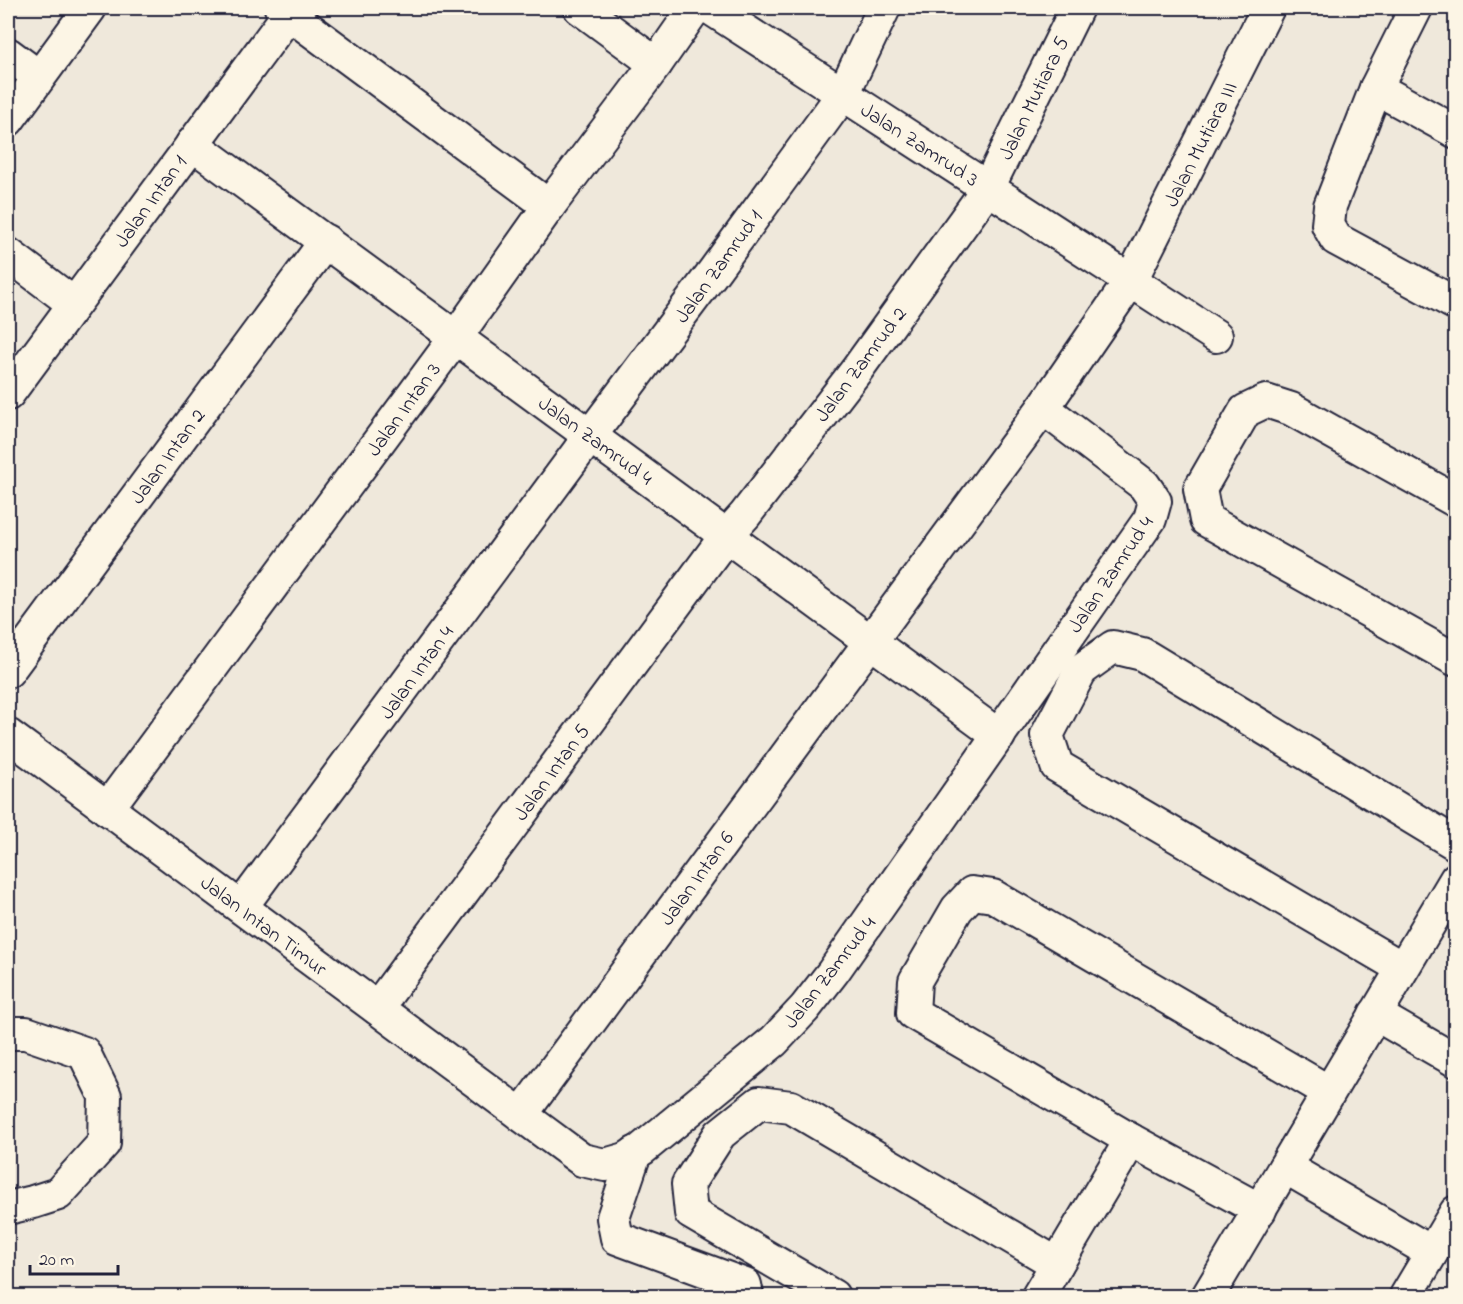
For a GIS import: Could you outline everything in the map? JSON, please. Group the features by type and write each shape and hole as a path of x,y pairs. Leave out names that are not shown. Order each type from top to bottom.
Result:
{"street":[{"path":"8,120 90,8"},
{"path":"580,8 656,64"},
{"name":"Jalan Intan 3","path":"107,809 456,337 695,8"},
{"name":"Jalan Zamrud 3","path":"710,8 1216,336"},
{"name":"Jalan Zamrud 1","path":"590,436 843,94 884,8"},
{"name":"Jalan Mutiara 5","path":"988,188 1077,8"},
{"name":"Jalan Mutiara III","path":"1131,280 1268,8"},
{"path":"1416,8 1376,88 1330,206 1329,225 1336,239 1455,304"},
{"path":"288,9 549,206"},
{"name":"Jalan Intan 1","path":"8,394 288,9"},
{"path":"8,54 39,77"},
{"path":"1376,88 1455,132"},
{"name":"Jalan Zamrud 4","path":"192,144 999,736"},
{"name":"Jalan Zamrud 2","path":"726,536 745,515 856,371 988,188"},
{"name":"Jalan Intan 2","path":"8,671 326,241"},
{"path":"8,254 75,304"},
{"path":"871,642 1043,408 1131,280"},
{"path":"1455,501 1291,409 1266,401 1245,411 1200,489 1206,520 1455,660"},
{"name":"Jalan Zamrud 4","path":"521,1115 582,1160 605,1166 626,1159 774,1041 805,1008 839,962 1150,519 1155,501 1144,484 1043,408"},
{"name":"Jalan Intan 4","path":"241,907 590,436"},
{"name":"Jalan Intan 5","path":"376,1008 726,536"},
{"name":"Jalan Intan 6","path":"521,1115 871,642"},
{"path":"1402,968 1057,766 1047,735 1081,670 1113,647 1142,654 1455,844"},
{"name":"Jalan Intan Timur","path":"8,735 521,1115"},
{"path":"1208,1296 1455,879"},
{"path":"1260,1210 1131,1140 913,1013 915,981 957,909 972,893 993,896 1329,1092"},
{"path":"1375,1014 1455,1061"},
{"path":"8,1033 26,1033 84,1053 105,1096 104,1143 58,1194 8,1208"},
{"path":"833,1296 691,1213 688,1184 720,1134 759,1103 791,1107 1057,1264"},
{"path":"1038,1296 1131,1140"},
{"path":"635,1154 613,1218 616,1238 745,1285 746,1296"},
{"path":"1285,1167 1431,1252"},
{"path":"1406,1296 1455,1212"}]}
